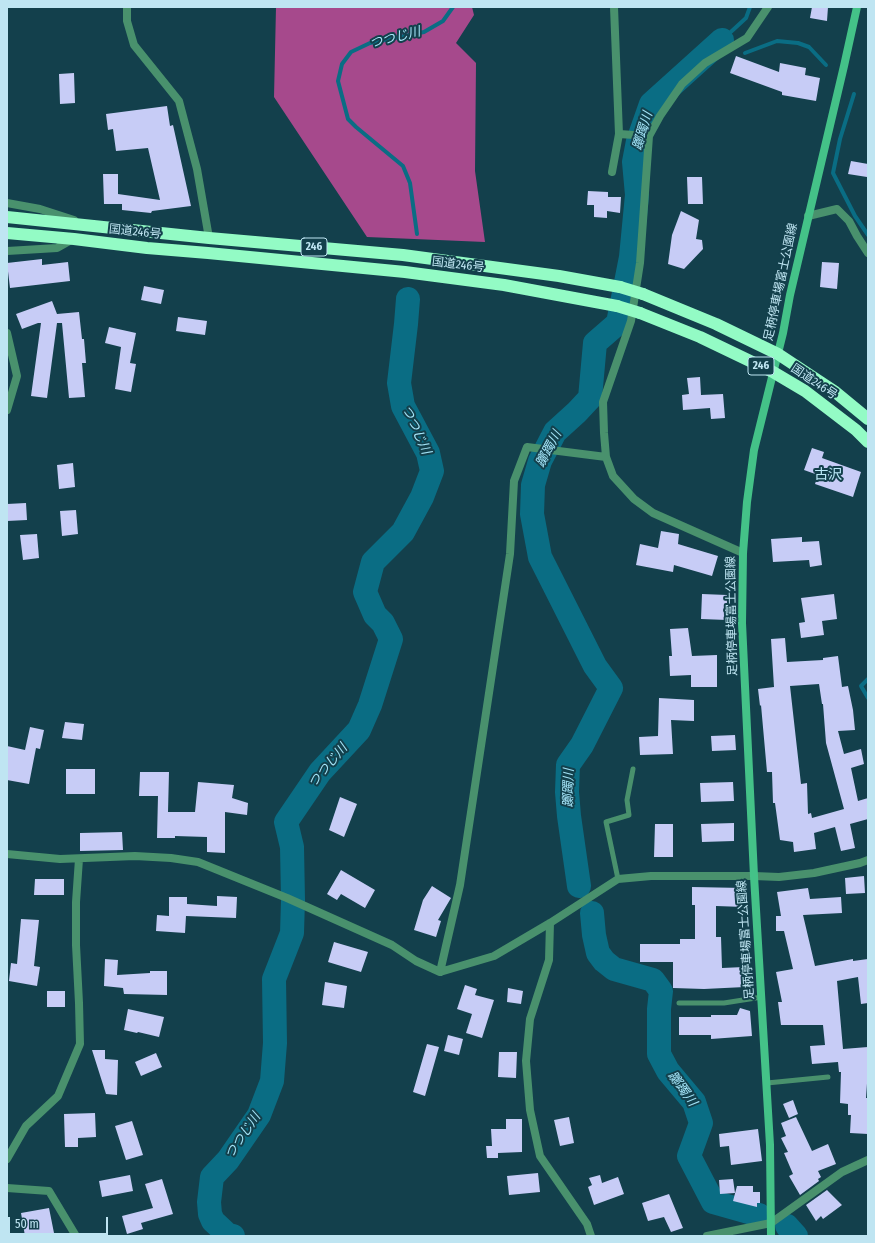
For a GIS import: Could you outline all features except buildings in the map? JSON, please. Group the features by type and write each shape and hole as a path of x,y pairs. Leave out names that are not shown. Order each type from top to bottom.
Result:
{"highway":[{"name":"国道246号","path":"7,217 209,238 403,255 559,276 620,287 643,294 716,324 778,354 834,391 868,419"},
{"name":"国道246号","path":"7,233 147,248 404,272 504,285 617,306 640,313 700,337 773,372 805,391 856,430 868,442"}],"main road":[{"name":"足柄停車場富士公園線","path":"771,1236 770,1145 754,876 742,623 743,553 754,450 778,354 808,216 857,7"}],"street":[{"path":"127,7 127,21 134,45 179,101 197,169 209,238"},
{"path":"612,172 620,134 614,7"},
{"path":"743,553 653,513 634,499 613,476 606,457 603,402 631,321 640,263 649,136 660,116 682,84 705,63 747,38 768,7"},
{"path":"620,134 649,136"},
{"path":"7,203 40,209 90,225"},
{"path":"808,216 837,209 849,221 868,252"},
{"path":"7,251 57,248 74,239"},
{"path":"7,333 17,376 7,410"},
{"path":"440,972 460,885 510,554 514,482 526,447 606,457"},
{"path":"7,854 60,859 135,856 171,858 198,862 287,898 392,945 416,961 440,972 494,956 550,923 618,879 651,876 779,877 814,873 868,862"},
{"path":"7,1159 26,1126 58,1096 80,1044 76,945 76,902 79,859"},
{"path":"550,923 549,960 530,1019 526,1062 530,1110 540,1156 587,1224 591,1236"},
{"path":"707,1236 770,1223 842,1172 868,1160"},
{"path":"7,1188 49,1192 76,1236"}],"lane":[{"path":"618,879 606,822 629,815 627,800 632,769"},
{"path":"679,1003 724,1003 762,997"},
{"path":"767,1083 828,1077"}],"shaded area":[{"path":"276,7 472,7 474,15 456,43 476,63 475,171 485,242 367,237 274,97"}],"waterway":[{"name":"つつじ川","path":"417,234 410,183 403,166 348,119 338,81 342,64 351,52 370,43 424,32 443,21 453,7"},
{"path":"722,40 746,18 750,7"},
{"name":"躑躅川","path":"579,886 569,816 567,792 568,765 582,745 611,688 595,666 540,557 532,514 533,485 540,461 555,432 590,398 595,343 618,323 631,257 637,195 634,162 638,141 651,104 722,40"},
{"path":"745,53 777,41 798,43 809,47 826,65"},
{"path":"854,94 840,139 833,173 855,216 868,235"},
{"name":"つつじ川","path":"233,1236 228,1235 213,1221 210,1214 209,1202 212,1177 228,1160 259,1115 272,1081 275,1043 274,979 292,933 292,847 286,822 320,772 359,730 370,705 391,639 383,623 375,615 365,592 373,562 403,532 422,497 432,471 428,453 403,406 399,383 408,299"},
{"path":"868,679 861,686 868,698"},
{"name":"躑躅川","path":"592,913 594,935 598,953 604,961 614,969 653,980 661,991 659,1009 659,1054 668,1071 694,1102 701,1123 689,1156 713,1202 759,1215"},
{"name":"躑躅川","path":"787,1226 796,1236"}],"district":[{"name":"古沢","path":"828,475"}]}
